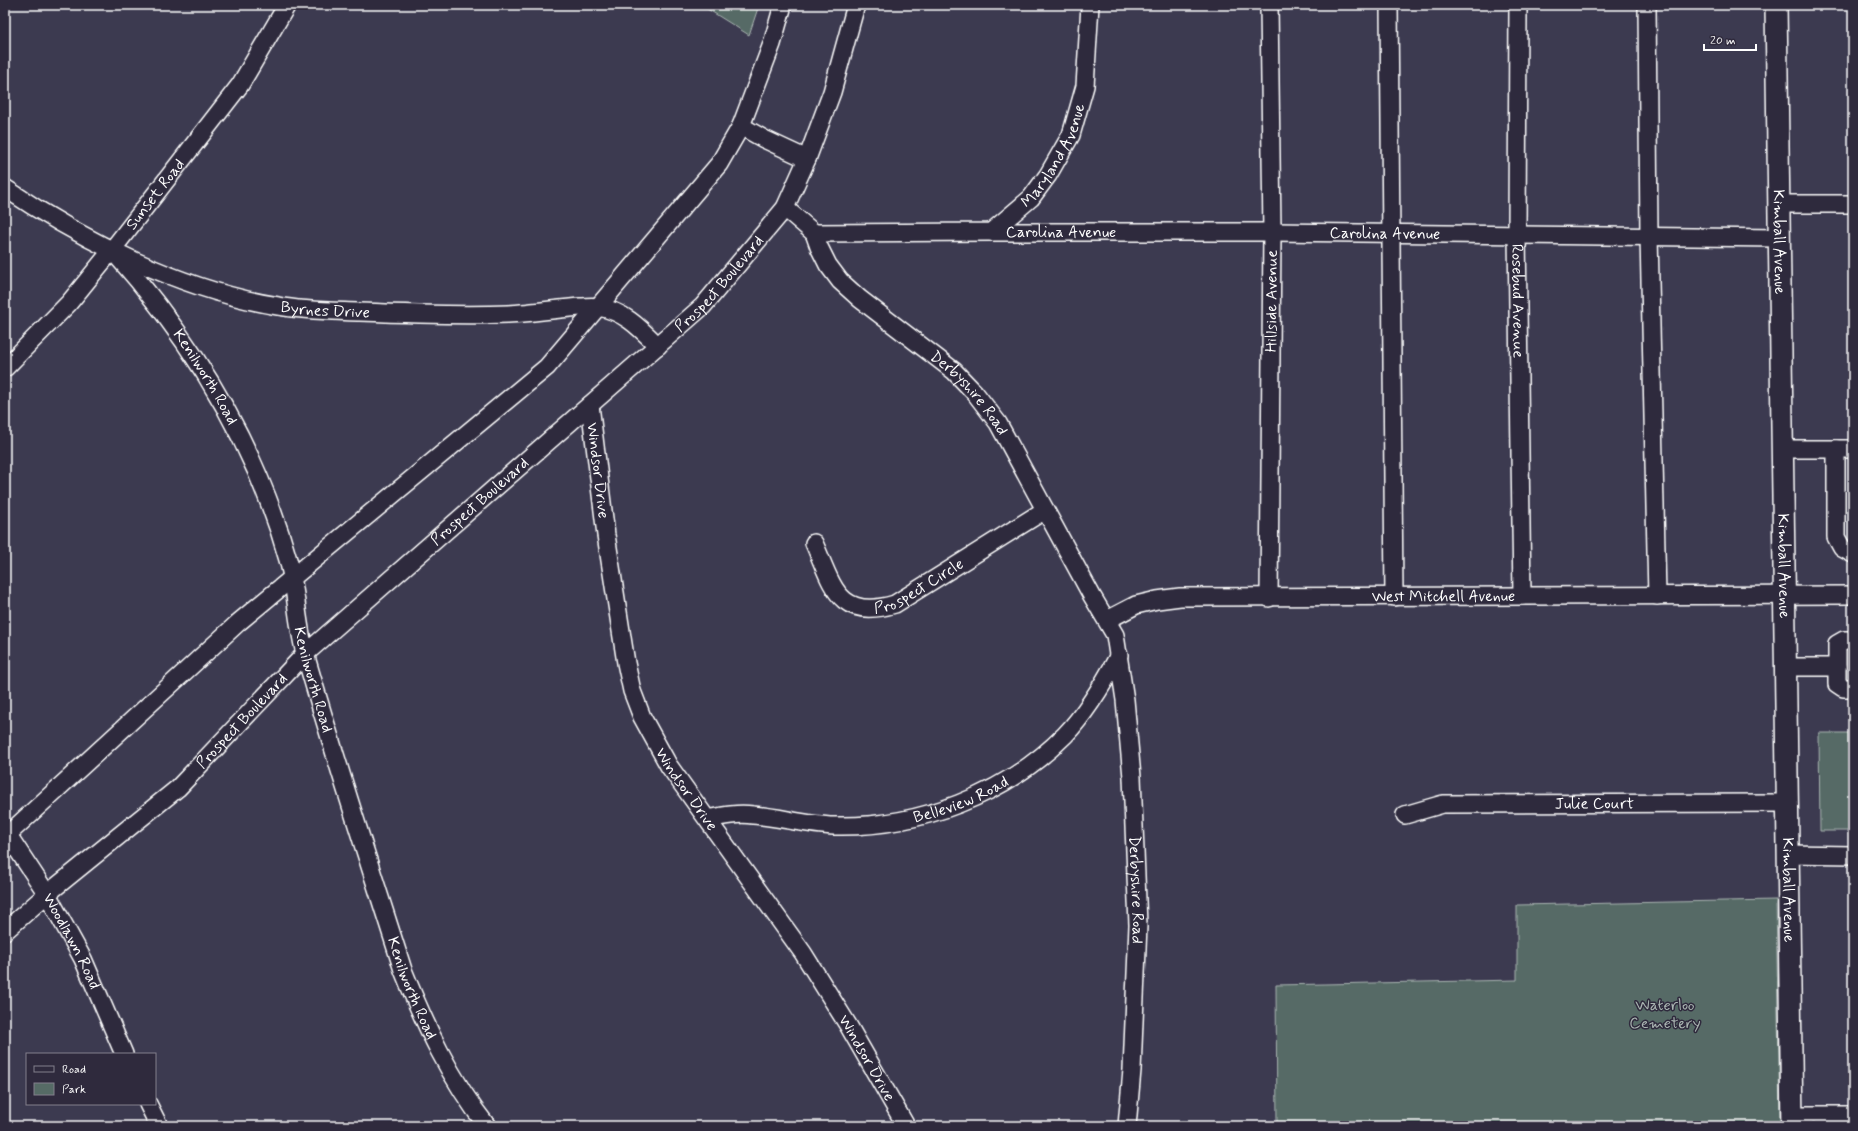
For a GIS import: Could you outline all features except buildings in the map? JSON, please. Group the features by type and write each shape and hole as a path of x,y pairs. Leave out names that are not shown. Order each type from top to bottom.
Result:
{"main road":[{"name":"Kimball Avenue","path":"1776,5 1778,204 1786,595 1786,803 1792,1120"}],"street":[{"name":"Sunset Road","path":"5,368 69,303 240,85 286,5"},
{"path":"6,836 239,622 547,367 719,164 741,126 772,44 783,5"},
{"name":"Prospect Boulevard","path":"5,931 47,894 178,788 305,654 703,306 785,208 807,159 832,92 856,5"},
{"name":"Maryland Avenue","path":"992,232 1031,198 1048,176 1071,135 1085,86 1090,5"},
{"name":"Hillside Avenue","path":"1268,598 1272,232 1269,5"},
{"path":"1389,5 1394,597"},
{"name":"Rosebud Avenue","path":"1518,5 1517,235 1522,596"},
{"path":"1647,5 1649,236 1657,596"},
{"path":"741,126 764,139 807,159"},
{"name":"Byrnes Drive","path":"5,188 60,223 112,250 210,291 245,300 280,307 416,315 467,316 598,307 629,318 658,346"},
{"path":"1778,204 1853,204"},
{"name":"Derbyshire Road","path":"785,208 814,233 828,265 840,281 860,299 948,366 974,392 998,424 1092,596 1107,620"},
{"path":"814,233 992,232"},
{"name":"Carolina Avenue","path":"992,232 1272,232 1779,238"},
{"name":"Kenilworth Road","path":"112,250 145,286 174,325 201,365 226,407 248,451 267,496 283,542 292,578 305,654 403,970 419,1010 438,1049 459,1086 487,1126"},
{"name":"Windsor Drive","path":"590,405 626,663 632,691 642,717 654,742 803,953 848,1025 906,1126"},
{"path":"1783,449 1853,449"},
{"path":"1836,449 1836,537 1842,548 1853,554"},
{"name":"Prospect Circle","path":"814,543 836,591 847,603 862,609 879,609 895,604 1045,510"},
{"name":"West Mitchell Avenue","path":"1107,620 1136,605 1180,597 1268,598 1853,595"},
{"path":"1107,620 1115,635 1119,655"},
{"path":"1853,640 1844,640 1837,644 1837,684 1843,688 1853,688"},
{"name":"Derbyshire Road","path":"1119,655 1132,777 1138,925 1132,1070 1127,1126"},
{"name":"Belleview Road","path":"708,819 732,814 752,814 803,823 834,826 865,825 896,822 927,815 956,805 991,789 1043,756 1066,734 1094,698 1119,655"},
{"path":"1786,667 1837,667"},
{"name":"Julie Court","path":"1405,815 1443,804 1786,803"},
{"name":"Woodlawn Road","path":"6,836 47,894 83,959 124,1053"},
{"path":"1787,854 1853,854"},
{"path":"149,1105 160,1126"},
{"path":"1792,1120 1853,1115"}],"green space":[{"path":"701,5 759,5 749,35"},
{"path":"1819,733 1853,733 1853,831 1820,831"},
{"name":"Waterloo Cemetery","path":"1776,900 1780,1126 1277,1126 1276,985 1517,980 1517,905"}]}
